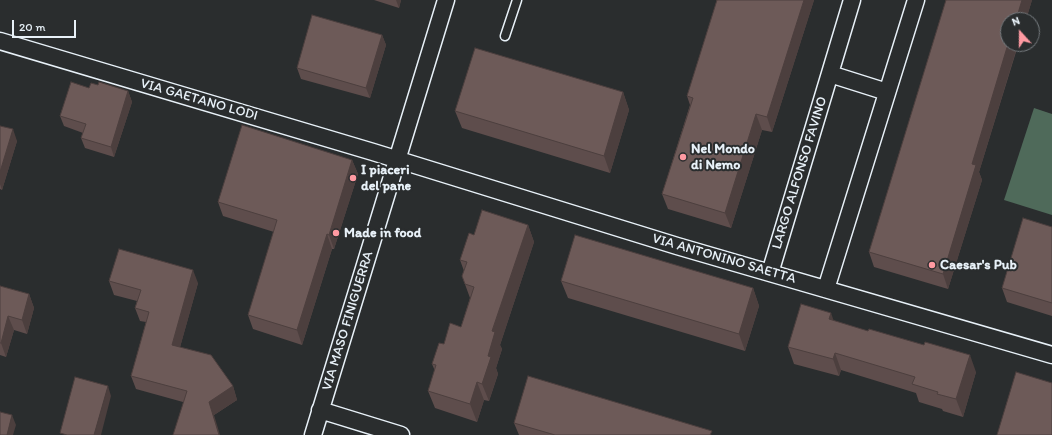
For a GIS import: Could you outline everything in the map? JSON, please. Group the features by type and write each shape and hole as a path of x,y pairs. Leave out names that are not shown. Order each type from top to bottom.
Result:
{"street":[{"name":"VIA MASO FINIGUERRA","path":"313,435 446,0"},
{"name":"LARGO ALFONSO FAVINO","path":"770,273 852,0"},
{"path":"826,289 916,0"},
{"name":"VIA GAETANO LODI","path":"0,41 398,160"},
{"path":"830,74 887,92"},
{"name":"VIA ANTONINO SAETTA","path":"398,160 677,246 1052,355"},
{"path":"320,410 402,435"}],"lane":[{"path":"505,36 517,0"}],"green space":[{"path":"1034,108 1052,114 1052,215 1004,200"}],"building":[{"path":"717,0 804,0 767,117 756,114 725,213 662,194 693,98 687,96"},
{"path":"946,0 1022,0 1018,12 1000,12 1000,52 1006,52 972,164 976,165 943,274 869,252"},
{"path":"312,15 382,35 366,88 297,68"},
{"path":"475,48 623,92 604,156 455,111"},
{"path":"71,82 89,88 91,83 98,85 99,82 128,91 111,147 81,138 86,124 60,116"},
{"path":"242,125 352,160 329,235 327,234 297,330 248,315 277,220 218,202"},
{"path":"0,126 13,129 0,172"},
{"path":"482,210 528,225 492,331 495,332 488,356 491,357 482,384 477,382 470,404 428,391 436,365 432,364 439,343 444,344 450,323 461,327 474,287 465,284 462,276 467,262 460,260 469,233 474,235"},
{"path":"1023,218 1052,227 1052,303 1002,288"},
{"path":"575,235 753,288 739,334 561,281"},
{"path":"119,249 193,270 172,345 211,355 233,386 209,402 219,435 173,435 187,391 131,376 149,312 135,308 141,290 109,281"},
{"path":"0,286 29,294 22,320 8,316 1,343 0,343"},
{"path":"801,304 831,313 829,319 868,331 869,329 924,345 925,342 970,355 956,399 937,394 938,392 912,384 915,377 835,353 833,359 788,347"},
{"path":"1016,372 1052,383 1052,435 997,435"},
{"path":"528,376 712,431 710,435 555,435 514,423"},
{"path":"75,377 108,386 94,435 67,435 60,433"},
{"path":"0,412 12,415 7,435 0,435"}],"place":[{"name":"Nel Mondo di Nemo","path":"683,157"},
{"name":"I piaceri del pane","path":"353,178"},
{"name":"Made in food","path":"336,233"},
{"name":"Caesar's Pub","path":"932,265"}]}
